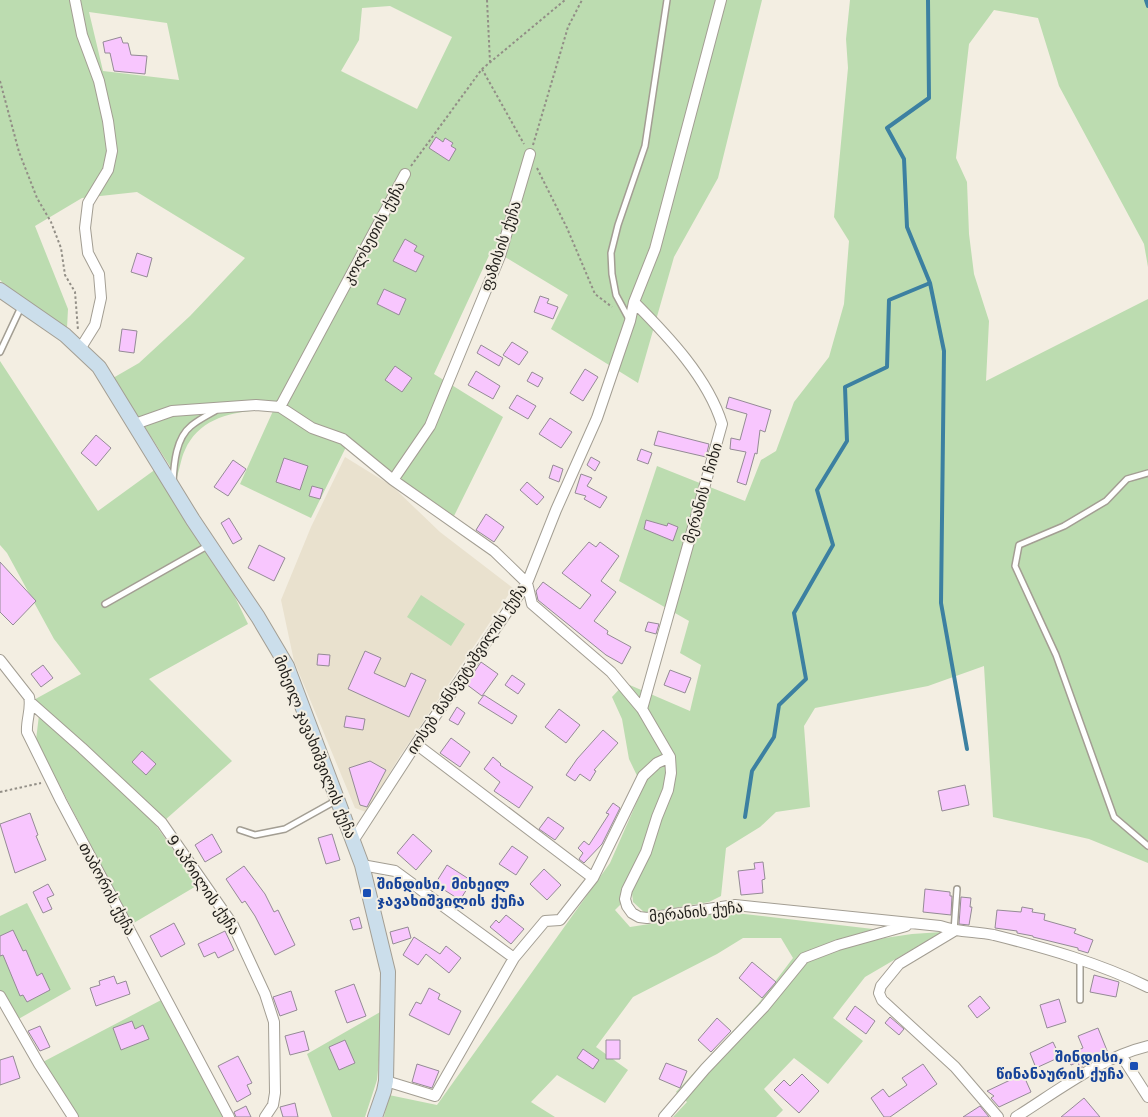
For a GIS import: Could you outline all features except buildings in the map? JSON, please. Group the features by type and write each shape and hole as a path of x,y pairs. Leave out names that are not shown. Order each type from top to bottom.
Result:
{"main road":[{"name":"მიხეილ ჯავახიშვილის ქუჩა","path":"0,290 66,335 99,367 173,487 258,617 287,666 362,865 388,972 386,1081 375,1117"}],"street":[{"path":"75,0 82,35 100,81 112,151 108,170 88,203 85,228 88,253 99,274 101,298 95,325 80,350"},
{"name":"იოსებ მანსვეტაშვილის ქუჩა","path":"353,841 416,744 527,583 556,510 597,418 630,321 634,302 654,249 721,0"},
{"name":"ფაზისის ქუჩა","path":"393,480 430,426 500,256 530,154"},
{"name":"კოლხეთის ქუჩა","path":"280,407 405,174"},
{"name":"მერანის I ჩიხი","path":"634,302 677,346 717,406 722,424 642,710"},
{"path":"135,424 172,410 256,405 280,407 312,428 343,438 393,480 494,550 527,583 532,604 611,672 642,710 670,757 657,763 643,776 593,878 560,920 545,921 514,958 435,1096 386,1081"},
{"path":"0,660 29,697 30,702"},
{"name":"თაბორის ქუჩა","path":"30,702 26,724 27,732 50,780 229,1117"},
{"name":"9 აპრილის ქუჩა","path":"30,702 162,823 233,925 265,994 274,1022 275,1093 273,1104 265,1117"},
{"path":"416,744 593,878"},
{"name":"მერანის ქუჩა","path":"670,757 671,773 668,790 646,852 626,890 625,899 627,906 632,913 639,917 647,918 735,905 940,926 954,931 990,935 1080,960 1148,987"},
{"path":"362,865 395,871 514,958"},
{"path":"664,1117 705,1069 764,1007 804,958 838,945 912,924"},
{"path":"954,931 899,964 881,986 879,993 882,1000 955,1067 998,1117"},
{"path":"0,996 72,1117"},
{"path":"1016,1117 1092,1069 1121,1055 1148,1046"},
{"path":"1121,1055 1148,1097"}],"lane":[{"path":"630,321 616,295 612,274 611,252 618,225 645,146 667,0"},
{"path":"0,352 22,305"},
{"path":"173,487 174,465 180,440 190,426 221,407"},
{"path":"1148,473 1127,479 1106,501 1064,526 1019,545 1015,566 1056,655 1114,817 1148,846"},
{"path":"105,604 210,545"},
{"path":"240,830 255,835 285,829 337,799"},
{"path":"954,931 957,889"},
{"path":"1080,960 1080,1000"}],"path":[{"path":"487,0 490,62"},
{"name":"კოლხეთის ქუჩა","path":"405,174 482,69 565,0"},
{"path":"530,154 568,27 582,0"},
{"path":"482,69 530,154 567,228 595,294 630,321"},
{"path":"0,81 18,152 37,198 51,222 62,248 65,275 75,292 80,350"},
{"path":"0,792 50,780"}],"shaded area":[{"path":"345,457 392,486 440,532 513,588 400,756 366,812 355,808 294,661 281,600 311,527"}],"green space":[{"path":"0,0 762,0 718,178 674,257 638,383 551,329 568,295 492,249 434,374 503,417 454,516 347,445 311,518 240,484 273,411 234,413 210,422 192,438 184,453 177,477 113,378 139,363 190,316 245,258 137,192 82,198 35,226 68,309 67,328 0,280","holes":["390,6 452,37 417,109 341,71 359,40 362,8","89,12 167,23 179,80 103,71"]},
{"path":"850,0 1148,0 1148,267 1144,244 1059,86 1038,18 994,10 969,44 956,158 967,182 969,234 974,274 989,321 986,381 1148,299 1148,863 1089,839 993,817 984,666 928,686 815,708 804,726 810,807 776,812 760,827 726,848 721,896 709,902 645,913 633,902 632,893 615,910 630,927 727,912 873,929 878,939 942,932 865,977 833,1018 863,1041 828,1084 794,1058 764,1089 783,1110 776,1117 673,1117 687,1102 676,1092 758,1004 793,958 781,938 743,938 717,954 633,997 596,1047 628,1070 605,1103 557,1075 531,1102 555,1117 384,1117 389,1095 437,1105 610,863 643,788 629,759 622,719 612,697 625,683 690,711 701,665 680,653 689,621 619,581 657,466 745,501 761,460 776,451 794,402 829,357 844,304 849,241 834,217 848,68 846,39"},
{"path":"0,361 98,511 160,466 210,545 248,624 149,679 232,761 165,820 30,702 81,674 54,639 7,553 0,545"},
{"path":"421,595 465,624 451,646 407,617"},
{"path":"39,715 150,817 198,885 132,924 36,740"},
{"path":"27,903 71,989 15,1021 0,996 0,916"},
{"path":"165,998 229,1117 73,1117 39,1064"},
{"path":"382,1011 377,1080 365,1117 332,1117 307,1054"}],"waterway":[{"path":"745,817 752,771 774,737 779,705 806,679 794,613 833,545 817,490 847,441 845,387 887,367 889,300 930,283 907,227 904,159 887,128 929,98 928,0"},
{"path":"1146,0 1148,6"},
{"path":"930,283 944,351 941,603 967,749"}],"place":[{"name":"შინდისი, მიხეილ ჯავახიშვილის ქუჩა","path":"367,893"},
{"name":"შინდისი, წინანაურის ქუჩა","path":"1134,1066"}]}
